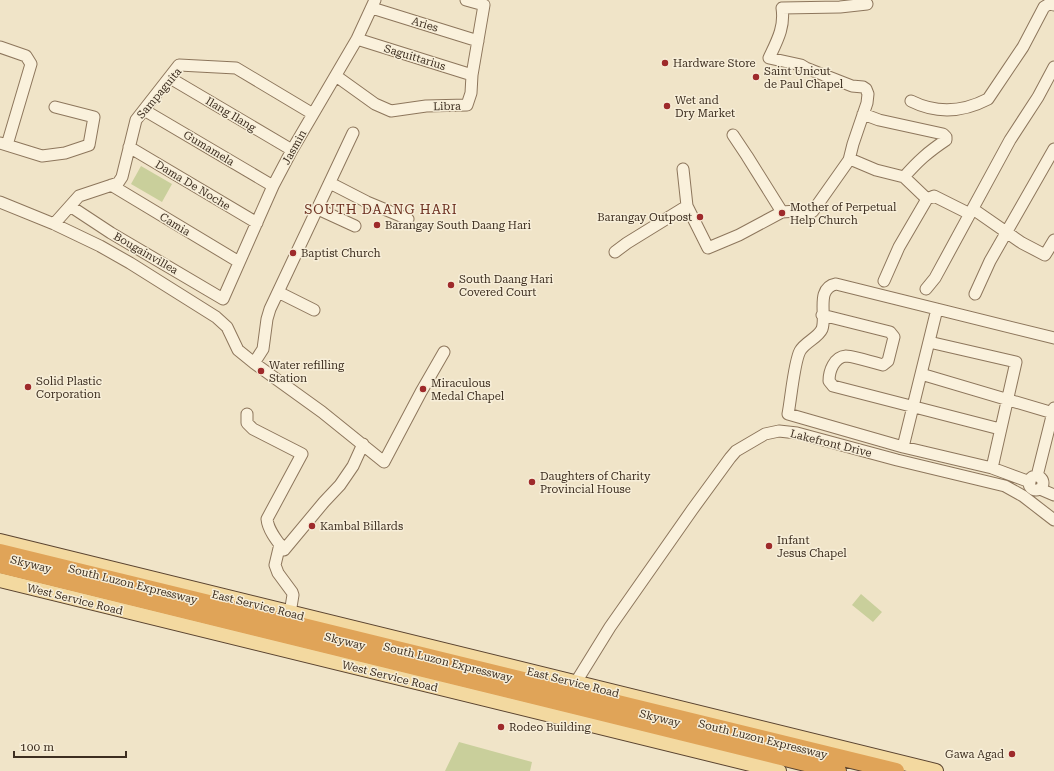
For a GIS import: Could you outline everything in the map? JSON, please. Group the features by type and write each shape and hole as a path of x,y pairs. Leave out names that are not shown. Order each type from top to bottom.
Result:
{"highway":[{"name":"South Luzon Expressway","path":"0,552 896,771"},
{"name":"Skyway","path":"0,556 877,771"},
{"name":"Skyway","path":"0,565 838,771"},
{"name":"South Luzon Expressway","path":"0,571 814,771"}],"main road":[{"name":"East Service Road","path":"0,541 936,771"},
{"name":"West Service Road","path":"0,580 780,771"}],"street":[{"name":"Libra","path":"336,76 375,104 391,112 426,106 467,105 471,93 472,75 484,5 466,0"},
{"name":"Jasmin","path":"223,299 273,186 292,150 358,39 374,4"},
{"name":"Aries","path":"374,4 478,41"},
{"path":"683,169 687,206 708,248 739,235 782,212 798,211 809,214 813,211 850,159 868,94 866,89 863,87 852,86 801,65 769,58 783,26 784,17 782,8 840,7 867,4"},
{"path":"911,101 948,111 980,103 988,99 1023,47 1044,7 1049,4 1054,5"},
{"name":"Saguittarius","path":"358,39 472,75"},
{"path":"0,47 26,56 31,64 4,144 42,156 65,153 89,145 94,117 55,107"},
{"name":"Sampaguita","path":"54,224 79,196 118,183 122,177 136,120 180,64 236,68 313,114"},
{"path":"926,289 935,278 1010,140 1038,97 1054,67"},
{"name":"Ilang Ilang","path":"170,78 292,150"},
{"name":"Gumamela","path":"144,110 273,186"},
{"path":"863,114 879,120 943,134 946,137 946,140 920,158 904,177"},
{"path":"254,363 263,349 267,319 278,292 330,184 352,133"},
{"path":"733,135 782,212"},
{"name":"Dama De Noche","path":"129,147 257,223"},
{"path":"975,294 990,261 1054,149"},
{"path":"850,159 876,170 904,177 927,199"},
{"path":"330,184 367,202 408,219"},
{"name":"Camia","path":"111,185 239,262"},
{"path":"884,281 899,247 927,199 934,196 972,212 1007,232 1022,243 1049,256 1054,240"},
{"path":"0,202 54,224 100,246 216,317 227,327 238,350 322,412 384,462 444,352"},
{"name":"Bougainvillea","path":"70,206 112,233 223,299"},
{"path":"615,252 687,206"},
{"path":"318,209 355,226"},
{"path":"1054,338 836,284 830,285 826,290 822,307 822,328 820,332 799,352 788,414 903,447 992,468 1041,482 1054,495"},
{"path":"278,292 314,310"},
{"path":"903,447 936,309"},
{"path":"822,315 890,332 894,337 886,364 845,356 839,359 831,367 829,372 828,380 833,386 1000,430"},
{"path":"929,342 1016,362 992,468"},
{"path":"921,374 1008,400 1054,410 1041,482"},
{"path":"247,414 247,423 253,429 302,454 267,519 270,529 285,549 312,516 340,486 353,466 363,444"},
{"name":"Lakefront Drive","path":"576,682 610,627 730,458 736,451 765,434 779,431 797,433 897,460 1005,486 1023,496 1054,520"},
{"path":"280,544 275,565 278,573 293,595 290,613"}],"green space":[{"path":"141,166 172,184 162,202 131,184"},
{"path":"861,594 882,612 873,622 852,605"},
{"path":"459,742 532,762 530,771 445,771"}],"place":[{"name":"Hardware Store","path":"665,63"},
{"name":"Saint Unicut de Paul Chapel","path":"756,77"},
{"name":"Wet and Dry Market","path":"667,106"},
{"name":"Mother of Perpetual Help Church","path":"782,213"},
{"name":"Barangay Outpost","path":"700,217"},
{"name":"Barangay South Daang Hari","path":"377,225"},
{"name":"Baptist Church","path":"293,253"},
{"name":"South Daang Hari Covered Court","path":"451,285"},
{"name":"Water refilling Station","path":"261,371"},
{"name":"Solid Plastic Corporation","path":"28,387"},
{"name":"Miraculous Medal Chapel","path":"423,389"},
{"name":"Daughters of Charity Provincial House","path":"532,482"},
{"name":"Kambal Billards","path":"312,526"},
{"name":"Infant Jesus Chapel","path":"769,546"},
{"name":"Rodeo Building","path":"501,727"},
{"name":"Gawa Agad","path":"1012,754"}],"district":[{"name":"SOUTH DAANG HARI","path":"381,209"}]}
